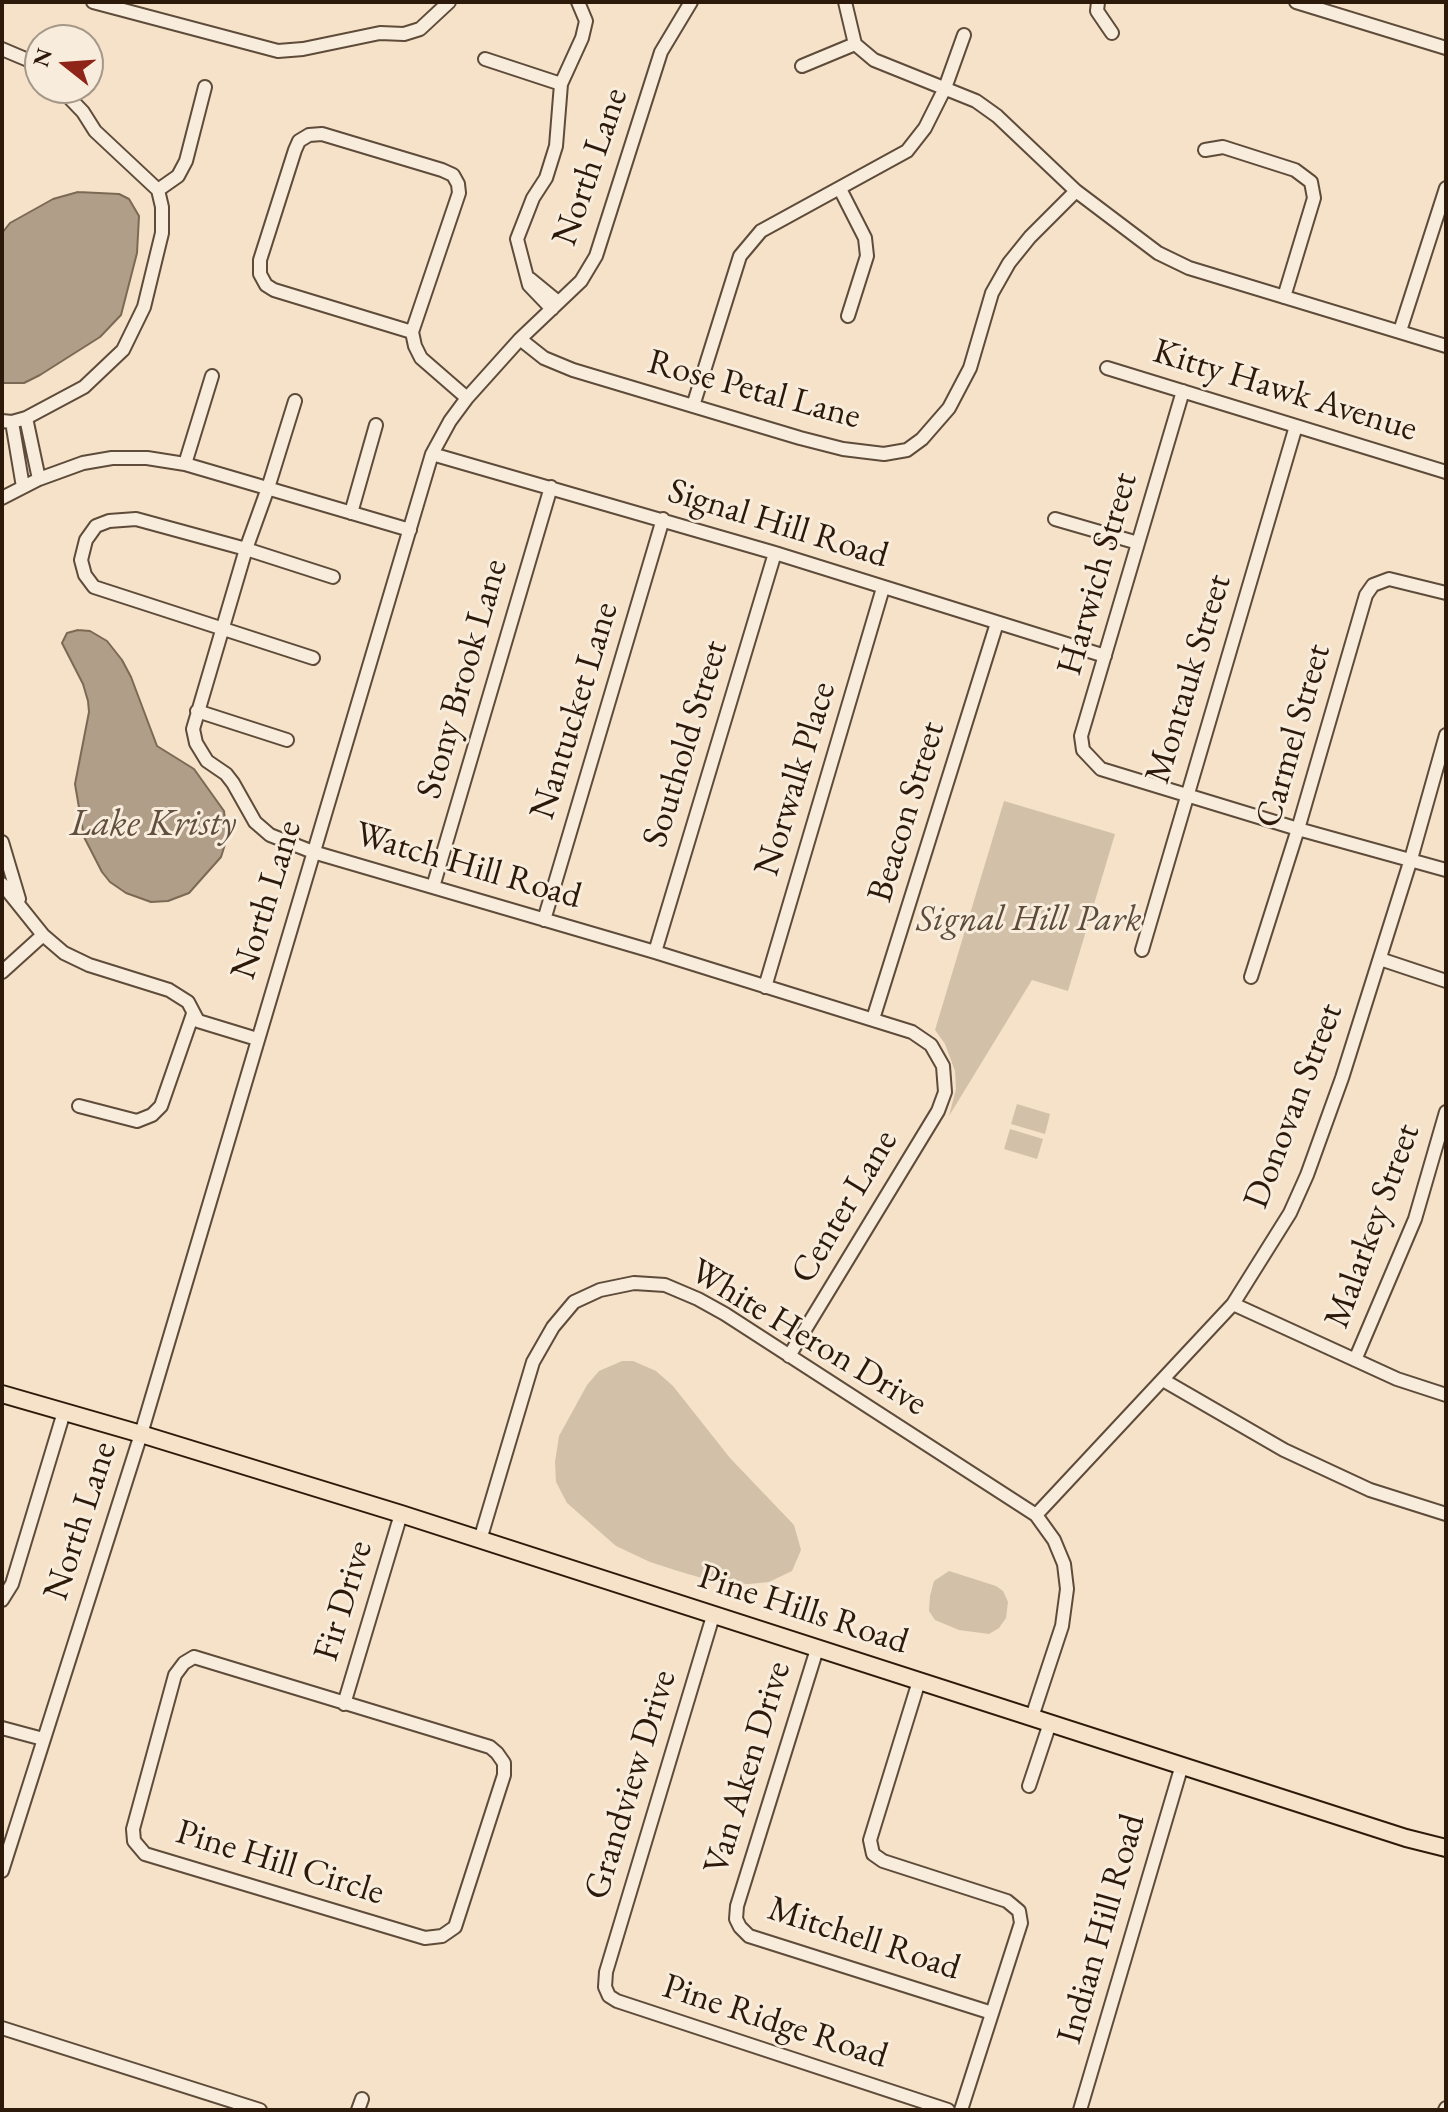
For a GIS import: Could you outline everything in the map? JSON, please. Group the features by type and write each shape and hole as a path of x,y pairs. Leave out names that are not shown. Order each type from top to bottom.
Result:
{"main road":[{"name":"Pine Hills Road","path":"2,1394 401,1514 1406,1838 1446,1848"}],"street":[{"path":"93,2 278,51 380,33 404,34 420,29 449,2"},
{"path":"555,305 526,275 517,239 533,198 546,178 556,146 561,84 582,38 586,21 578,2"},
{"name":"North Lane","path":"2,1871 141,1434 432,454 467,398 520,339 581,281 596,256 661,52 691,2"},
{"path":"845,2 855,44 874,60 976,101 997,116 1076,191 1158,253 1189,268 1446,346"},
{"path":"1098,2 1097,11 1112,33"},
{"path":"1296,2 1446,48"},
{"path":"693,406 740,256 761,231 907,151 925,128 945,88 964,35"},
{"path":"802,66 855,44"},
{"path":"2,49 24,58"},
{"path":"485,59 561,84"},
{"path":"158,190 178,176 186,161 205,87"},
{"path":"23,487 7,422 26,418 84,387 123,350 144,307 162,233 162,207 158,190 95,131 75,104"},
{"path":"412,332 274,290 266,285 260,274 260,260 295,150 299,141 309,135 322,134 453,175 459,193 412,332 421,358 467,398"},
{"path":"1205,150 1223,147 1295,170 1311,182 1314,198 1284,297"},
{"path":"1400,331 1446,188"},
{"path":"840,189 865,238 867,256 848,316"},
{"name":"Rose Petal Lane","path":"520,339 544,358 573,370 693,406 843,449 884,454 907,450 922,439 949,408 970,368 992,293 1009,263 1076,191"},
{"name":"Kitty Hawk Avenue","path":"1107,368 1446,472"},
{"path":"185,464 212,376"},
{"name":"Harwich Street","path":"1183,391 1081,736 1083,750 1101,769 1186,795"},
{"name":"Watch Hill Road","path":"295,401 246,549 193,729 196,743 207,761 226,774 255,822 270,835 313,852 655,952 912,1032 931,1045 943,1066 945,1092 927,1129"},
{"path":"26,418 39,479"},
{"path":"351,513 376,425"},
{"name":"Montauk Street","path":"1142,950 1296,426"},
{"name":"Signal Hill Road","path":"432,454 663,519 1105,656"},
{"path":"2,498 39,479 98,460 147,458 185,464 410,530"},
{"name":"Stony Brook Lane","path":"433,887 551,487"},
{"path":"313,658 94,587 85,575 81,560 86,540 96,526 109,521 136,519 333,577"},
{"name":"Nantucket Lane","path":"544,920 663,519"},
{"path":"1055,519 1138,543"},
{"name":"Southold Street","path":"655,952 775,553"},
{"name":"Carmel Street","path":"1251,977 1366,595 1373,585 1389,579 1446,593"},
{"name":"Norwalk Place","path":"765,987 883,588"},
{"name":"Beacon Street","path":"873,1019 997,623"},
{"path":"197,711 287,740"},
{"name":"Donovan Street","path":"1036,1515 1233,1304 1290,1213 1307,1175 1380,959 1444,756 1446,735"},
{"path":"1186,795 1446,870"},
{"path":"2,842 22,906"},
{"path":"2,884 43,935 64,953 89,965 178,994 188,1002 198,1021 257,1039"},
{"path":"2,972 43,935"},
{"path":"1380,959 1446,981"},
{"path":"79,1106 137,1121 152,1115 161,1106 193,1014"},
{"name":"Malarkey Street","path":"1355,1360 1415,1219 1446,1112"},
{"name":"Center Lane","path":"789,1356 927,1129"},
{"name":"White Heron Drive","path":"480,1540 533,1362 553,1327 574,1302 600,1290 622,1284 665,1285 698,1299 1036,1515 1054,1540 1064,1564 1067,1589 1062,1626 1032,1717"},
{"path":"1233,1304 1397,1379 1446,1395"},
{"path":"1163,1380 1284,1450 1370,1490 1446,1514"},
{"path":"2,1600 12,1584 64,1412"},
{"name":"Fir Drive","path":"344,1704 401,1514"},
{"name":"Grandview Drive","path":"606,1972 713,1616"},
{"name":"Van Aken Drive","path":"737,1906 817,1649"},
{"name":"Pine Hill Circle","path":"194,1657 344,1704 490,1747 504,1763 504,1775 455,1927 442,1936 425,1938 145,1854 134,1841 133,1829 175,1675 184,1663 194,1657"},
{"path":"919,1681 870,1840 873,1854 883,1861 1007,1901 1019,1911 1021,1923 961,2110"},
{"path":"1029,1786 1050,1723"},
{"path":"2,1728 43,1739"},
{"name":"Indian Hill Road","path":"1080,2110 1182,1765"},
{"name":"Mitchell Road","path":"737,1906 736,1919 749,1936 992,2013"},
{"name":"Pine Ridge Road","path":"606,1972 605,1987 609,1996 617,2001 948,2110"},
{"path":"2,2028 260,2110"}],"green space":[{"name":"Signal Hill Park","path":"1004,801 1115,834 1068,991 1032,980 949,1116 956,1089 955,1071 945,1044 935,1030"},
{"path":"1017,1104 1050,1114 1045,1134 1011,1124"},
{"path":"1010,1129 1043,1139 1037,1159 1004,1149"},
{"path":"622,1361 633,1361 656,1371 673,1386 730,1458 794,1525 801,1550 792,1571 769,1582 749,1584 716,1582 681,1572 616,1546 567,1503 556,1482 559,1436 587,1385 599,1371"},
{"path":"949,1571 1003,1591 1008,1602 1006,1618 999,1628 989,1634 959,1630 935,1620 929,1611 934,1581"}],"water":[{"path":"78,192 119,194 129,199 139,216 137,253 121,315 100,337 40,375 24,383 2,383 2,233 10,223 53,199"},
{"name":"Lake Kristy","path":"90,631 107,641 131,677 157,746 194,769 224,811 227,838 221,857 189,893 168,901 151,902 126,893 110,882 84,837 75,784 89,712 88,701 62,643 67,633"}]}
